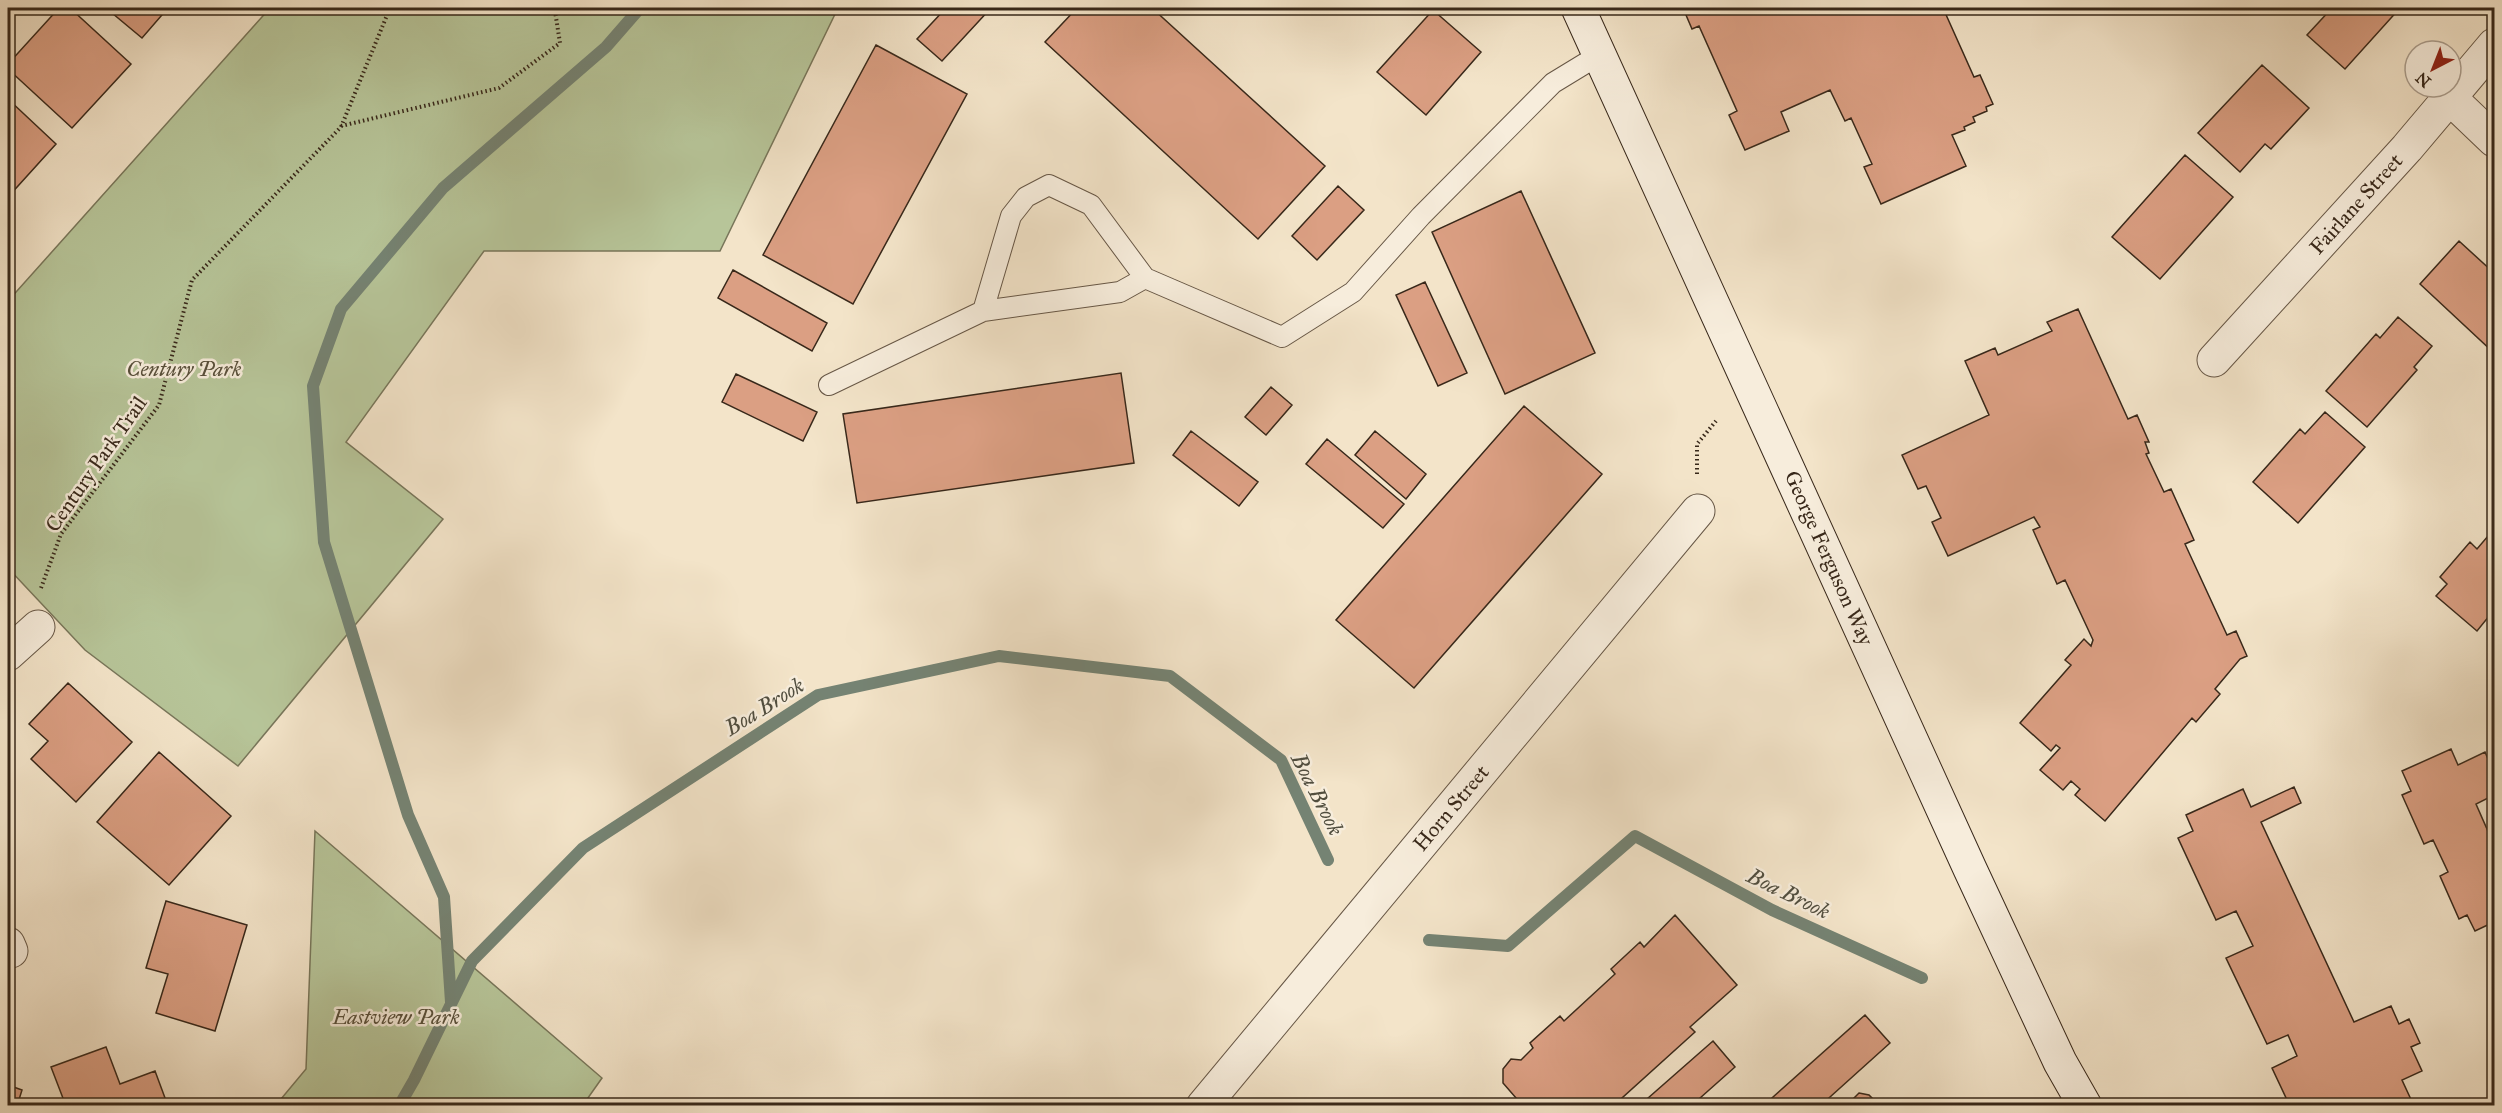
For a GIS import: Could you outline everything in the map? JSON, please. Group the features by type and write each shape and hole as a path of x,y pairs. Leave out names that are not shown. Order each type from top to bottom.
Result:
{"street":[{"name":"George Ferguson Way","path":"1578,8 1970,869 2060,1062 2085,1106"},
{"name":"Fairlane Street","path":"2463,82 2494,45"},
{"name":"Fairlane Street","path":"2214,360 2449,99"},
{"path":"2451,99 2494,140"},
{"name":"Horn Street","path":"1203,1106 1698,511"},
{"path":"8,654 38,627"}],"lane":[{"path":"983,311 1011,216 1026,197 1050,185 1091,205 1145,278 1282,338 1353,292 1421,216 1553,83 1599,55"},
{"path":"829,385 983,311 1120,292 1145,278"}],"path":[{"name":"Century Park Trail","path":"38,627 37,597 62,534 159,405 192,280 341,127 390,8"},
{"path":"341,127 499,88 560,43 555,11 551,8"},
{"path":"1698,511 1697,444 1716,421"}],"green space":[{"name":"Century Park","path":"270,8 838,8 720,251 484,251 346,442 443,519 238,766 85,650 8,568 8,301"},
{"name":"Eastview Park","path":"315,831 602,1078 583,1105 276,1105 306,1069"}],"building":[{"path":"59,8 70,8 131,64 72,128 8,69 8,64"},
{"path":"106,8 168,8 142,38"},
{"path":"946,8 991,8 942,61 917,39"},
{"path":"1077,8 1152,8 1325,166 1258,239 1045,42"},
{"path":"1683,8 1943,8 1974,77 1980,75 1993,104 1986,107 1987,111 1973,117 1975,122 1964,127 1965,130 1952,135 1966,166 1881,204 1864,167 1872,164 1851,118 1845,121 1830,90 1781,112 1789,131 1745,150 1729,115 1737,111 1699,26 1692,29"},
{"path":"2332,8 2400,8 2345,69 2307,35"},
{"path":"1433,10 1481,52 1426,115 1377,72"},
{"path":"876,45 967,94 853,304 763,255"},
{"path":"2262,65 2309,108 2271,149 2265,144 2240,172 2198,133"},
{"path":"8,99 56,144 8,197"},
{"path":"2185,155 2233,197 2160,279 2112,237"},
{"path":"1338,186 1364,210 1317,260 1292,236"},
{"path":"1521,191 1595,353 1505,394 1432,232"},
{"path":"2459,241 2494,273 2494,353 2420,284"},
{"path":"733,270 827,323 812,351 718,298"},
{"path":"1425,282 1467,373 1438,386 1396,295"},
{"path":"2078,309 2128,419 2137,415 2149,442 2145,442 2149,453 2146,454 2164,492 2171,489 2194,540 2185,544 2227,635 2236,631 2247,656 2240,659 2215,689 2220,694 2196,722 2192,718 2105,821 2075,795 2080,789 2071,781 2063,790 2040,770 2060,748 2056,745 2051,751 2020,723 2071,665 2065,660 2084,639 2091,646 2093,640 2065,580 2057,584 2033,530 2040,527 2034,517 1948,556 1932,522 1941,518 1926,486 1918,489 1902,455 1989,415 1965,361 1995,348 1998,355 2052,331 2047,322"},
{"path":"2398,317 2432,346 2414,367 2417,370 2367,427 2326,391 2376,334 2380,338"},
{"path":"1121,373 1134,463 857,503 843,414"},
{"path":"736,374 817,412 803,441 722,402"},
{"path":"1271,387 1292,405 1266,435 1245,417"},
{"path":"1524,406 1602,474 1414,688 1336,620"},
{"path":"2325,412 2365,447 2298,523 2253,482 2300,429 2305,434"},
{"path":"1191,431 1258,482 1239,506 1173,455"},
{"path":"1375,431 1426,474 1406,499 1355,455"},
{"path":"1327,439 1404,504 1383,528 1306,464"},
{"path":"2494,529 2494,610 2477,631 2436,596 2447,584 2440,577 2470,542 2477,549"},
{"path":"68,683 132,742 76,802 31,759 48,741 29,724"},
{"path":"2451,749 2458,765 2485,752 2494,773 2494,795 2476,804 2494,845 2494,922 2475,931 2467,915 2459,919 2440,876 2448,872 2433,840 2424,844 2402,795 2411,791 2402,771"},
{"path":"159,752 231,816 169,885 97,822"},
{"path":"2294,787 2301,803 2261,822 2354,1022 2391,1006 2399,1024 2409,1019 2420,1043 2411,1047 2422,1071 2402,1080 2414,1106 2276,1106 2287,1100 2272,1068 2297,1056 2288,1035 2267,1044 2226,958 2253,946 2236,911 2216,920 2178,838 2193,831 2186,815 2243,789 2251,807"},
{"path":"166,901 247,925 215,1031 156,1013 168,974 146,968"},
{"path":"1675,915 1737,985 1690,1027 1695,1032 1613,1106 1605,1102 1602,1106 1523,1106 1503,1083 1503,1069 1511,1059 1521,1060 1533,1048 1530,1043 1560,1016 1564,1021 1615,974 1611,969 1640,942 1644,947"},
{"path":"1865,1015 1890,1043 1820,1106 1763,1106"},
{"path":"1713,1041 1735,1067 1691,1106 1639,1106"},
{"path":"106,1047 120,1084 155,1071 168,1106 66,1106 51,1067"},
{"path":"8,1085 22,1090 17,1106 8,1106"},
{"path":"1859,1093 1869,1095 1880,1106 1846,1106"}],"waterway":[{"path":"451,1002 444,897 408,815 324,542 313,386 341,309 443,188 606,47 640,8"},
{"name":"Boa Brook","path":"399,1106 472,961 583,848 818,695 999,656 1170,676 1281,760 1328,860"},
{"name":"Boa Brook","path":"1429,940 1508,946 1635,836 1772,910 1922,978"}]}
